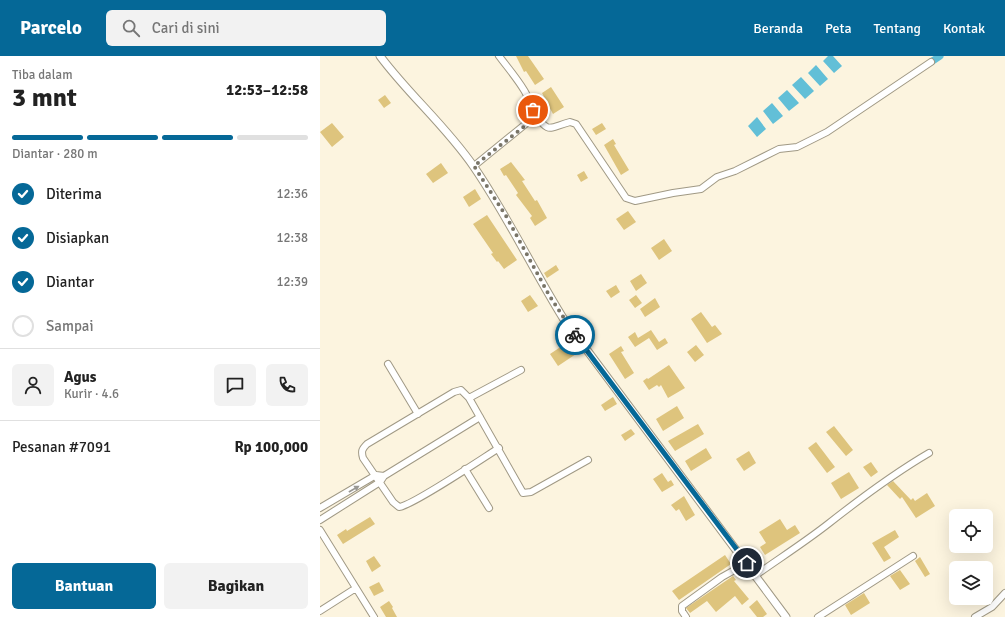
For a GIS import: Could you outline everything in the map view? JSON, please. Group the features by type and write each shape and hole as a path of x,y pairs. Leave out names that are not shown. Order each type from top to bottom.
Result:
{"street":[{"path":"380,56 400,82 452,136 474,166 506,216 537,275 563,318 786,617"},
{"path":"499,56 527,96 534,114 544,127 551,129 570,122 576,124 626,198 635,201 672,193 701,189 717,177 735,171 778,149 797,147 812,140 827,132 931,62"},
{"path":"474,166 530,122 534,114"},
{"path":"388,364 418,414"},
{"path":"469,398 521,370"},
{"path":"499,448 403,507 396,506 382,479 376,475 363,458 362,448 458,391 463,391 469,398 499,448 522,491 526,494 588,460"},
{"path":"320,520 480,417"},
{"path":"756,575 828,524 860,497 904,467 929,453"},
{"path":"465,469 489,508"},
{"path":"320,508 376,475"},
{"path":"320,530 374,617"},
{"path":"818,617 913,556"},
{"path":"686,617 682,611 682,606 722,577 747,563"},
{"path":"320,611 356,588"},
{"path":"975,617 992,606 1005,593"}],"water":[{"path":"828,56 833,56 842,66 834,73 823,61"},
{"path":"816,65 828,79 820,86 808,73"},
{"path":"801,77 814,91 805,99 792,85"},
{"path":"787,90 799,103 789,111 778,98"},
{"path":"772,103 783,116 773,124 763,111"},
{"path":"757,117 766,129 757,137 748,126"}],"building":[{"path":"516,56 528,56 544,79 535,85 526,71 524,72"},
{"path":"551,87 564,107 553,114 542,93"},
{"path":"385,95 391,103 384,108 378,100"},
{"path":"332,123 344,137 332,147 320,132"},
{"path":"602,123 606,129 596,135 592,129"},
{"path":"613,139 616,144 614,145 629,170 621,175 604,145"},
{"path":"511,162 525,180 522,181 535,201 537,200 547,218 535,226 530,218 532,216 516,195 518,193 500,169"},
{"path":"441,163 448,173 433,183 426,174"},
{"path":"584,171 588,178 581,182 577,175"},
{"path":"475,189 481,199 469,207 463,197"},
{"path":"628,211 636,222 624,230 616,219"},
{"path":"487,215 517,260 504,269 491,254 493,253 473,224"},
{"path":"664,239 672,251 659,260 651,248"},
{"path":"556,265 559,270 547,278 544,273"},
{"path":"641,274 647,283 636,291 630,281"},
{"path":"616,285 620,292 611,298 606,291"},
{"path":"530,295 538,306 528,312 521,301"},
{"path":"636,295 642,303 635,308 629,300"},
{"path":"655,298 660,307 645,317 640,309"},
{"path":"701,312 712,327 715,325 722,334 707,343 691,319"},
{"path":"651,330 659,342 665,338 668,343 657,350 649,338 635,347 628,337 635,332 638,338"},
{"path":"568,342 576,354 558,366 550,354"},
{"path":"696,345 704,355 695,362 687,352"},
{"path":"621,346 624,351 621,352 634,373 625,379 609,354"},
{"path":"669,365 685,388 668,398 661,385 659,387 657,385 649,390 643,381"},
{"path":"613,397 617,404 605,411 601,405"},
{"path":"677,406 684,418 663,431 656,419"},
{"path":"698,424 704,434 675,451 668,441"},
{"path":"834,426 853,450 846,456 826,432"},
{"path":"631,429 635,434 625,441 621,435"},
{"path":"816,442 835,467 827,473 808,448"},
{"path":"706,448 712,458 691,471 685,461"},
{"path":"749,451 756,463 744,471 736,459"},
{"path":"871,462 878,472 871,477 863,467"},
{"path":"849,472 859,488 841,499 831,483"},
{"path":"662,473 668,482 671,480 674,485 662,492 653,479"},
{"path":"893,481 911,500 913,498 915,501 927,493 935,506 916,518 902,497 900,499 887,485"},
{"path":"684,496 695,515 686,521 679,509 676,511 671,505"},
{"path":"370,517 375,524 343,544 337,535 346,529 347,531"},
{"path":"780,519 787,530 795,525 800,533 765,555 760,547 766,543 759,532"},
{"path":"895,530 899,537 884,547 891,558 884,562 872,543"},
{"path":"725,555 731,564 679,600 672,591"},
{"path":"374,556 381,566 372,572 366,561"},
{"path":"920,557 930,574 925,577 915,561"},
{"path":"900,570 910,584 900,590 890,576"},
{"path":"733,576 736,580 734,581 749,599 742,605 735,596 716,612 707,601 690,613 686,608"},
{"path":"379,582 384,591 374,596 369,587"},
{"path":"864,593 870,603 851,615 845,605"},
{"path":"757,600 767,614 763,617 757,617 749,607"},
{"path":"389,601 397,617 386,617 380,607"}],"waterway":[{"path":"931,62 940,56"}],"way so far":[{"path":"533,110 534,114 530,122 474,166 506,216 537,275 575,335"}],"route":[{"path":"575,335 747,563"}]}
